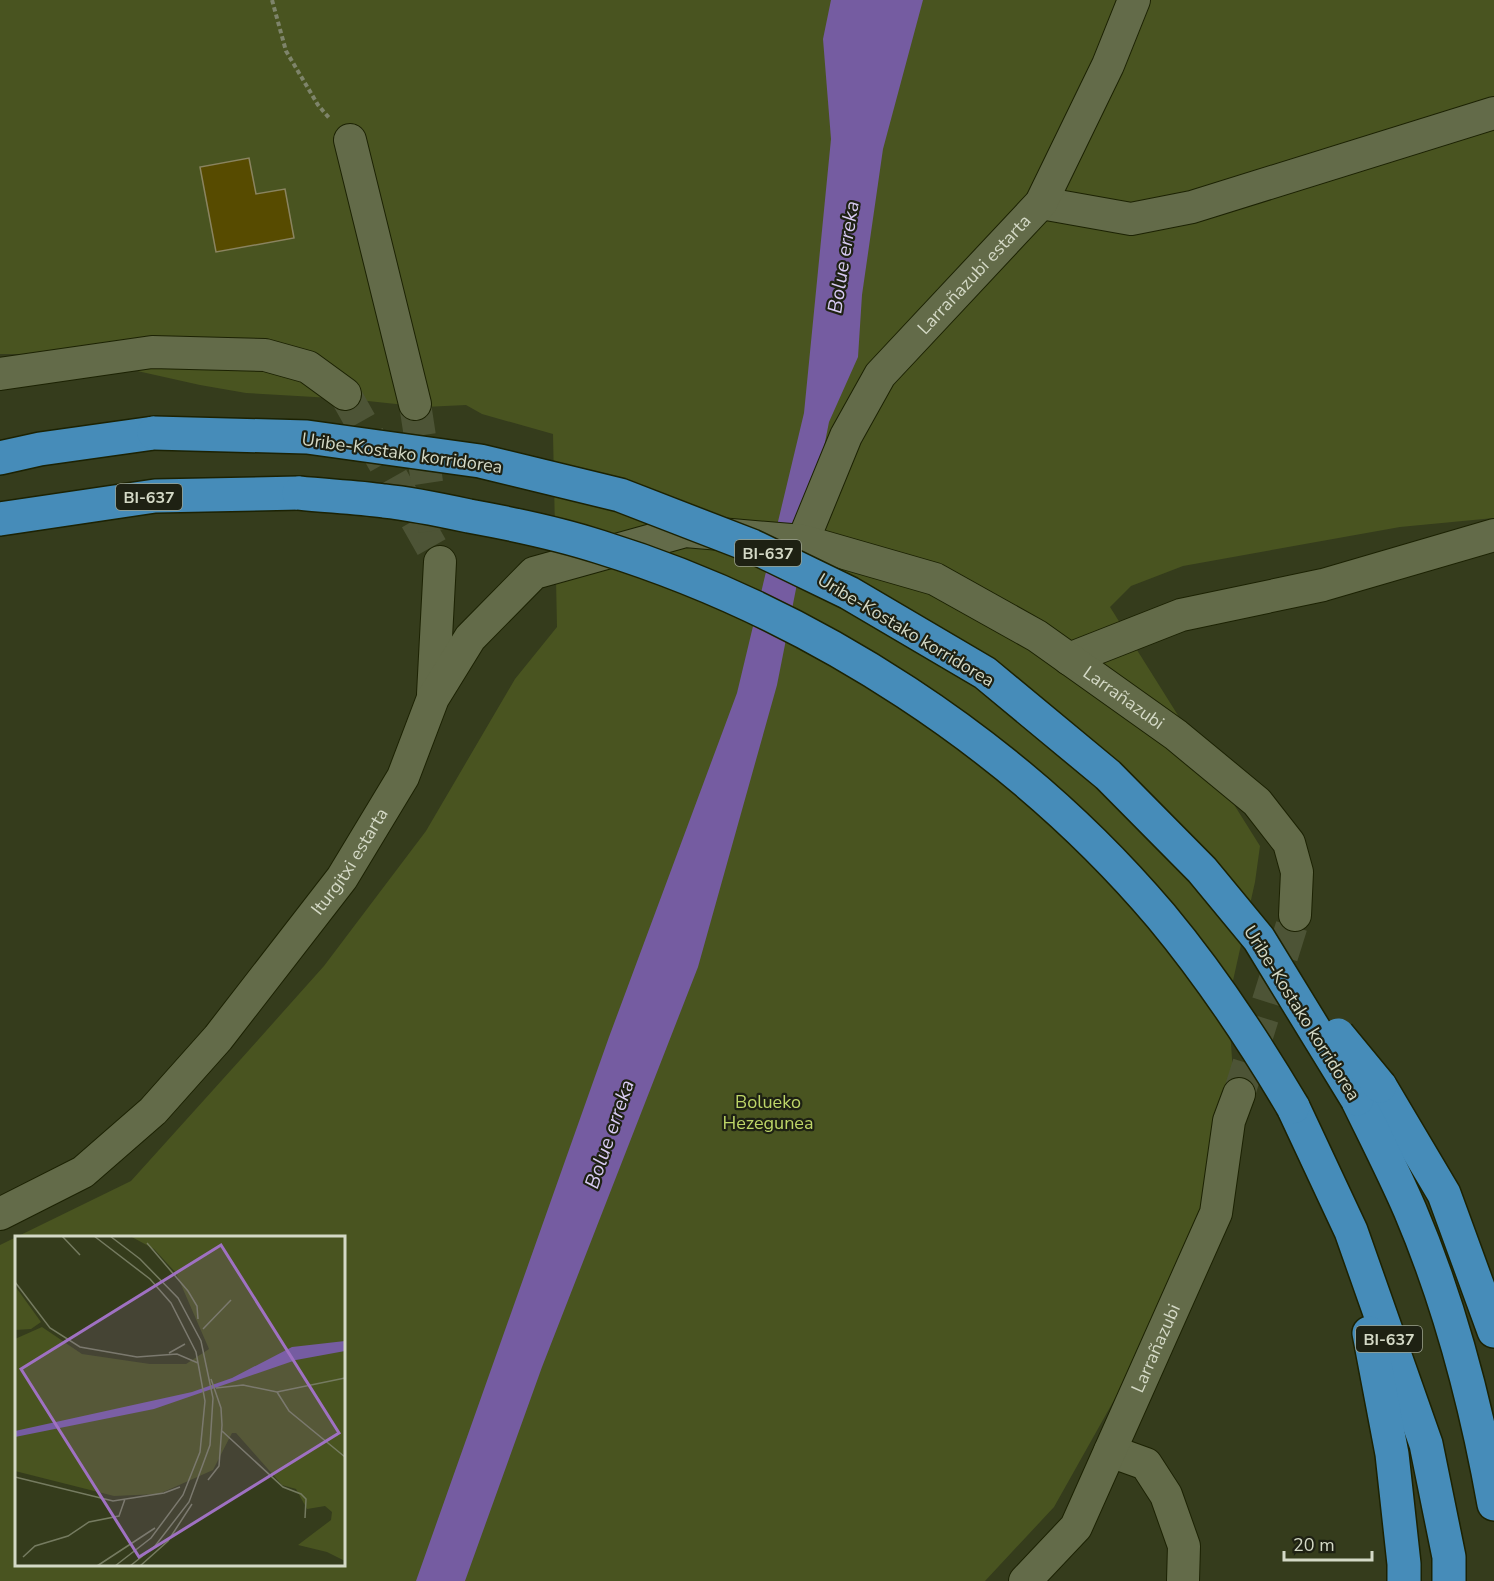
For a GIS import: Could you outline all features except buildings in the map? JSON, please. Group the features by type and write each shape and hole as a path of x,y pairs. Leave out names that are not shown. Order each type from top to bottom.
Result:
{"highway":[{"name":"Uribe-Kostako korridorea","path":"0,458 40,449 154,433 307,437 480,461 620,495 752,546 849,593 985,673 1108,775 1202,870 1259,939 1369,1092 1448,1312 1484,1446 1494,1504"},
{"name":"BI-637","path":"0,519 155,496 299,493 387,501 524,526 599,547 661,568 739,600 834,649 896,686 964,733 1011,770 1111,861 1161,917 1214,984 1261,1053 1293,1107 1351,1230 1426,1444 1449,1557 1449,1581"},
{"path":"1369,1092 1444,1194 1494,1331"},
{"path":"1351,1230 1392,1454 1404,1581"}],"street":[{"name":"Larrañazubi estarta","path":"803,541 846,436 880,375 1041,203 1108,64 1134,0"},
{"path":"1041,203 1131,219 1181,209 1494,113"},
{"path":"350,140 414,404"},
{"path":"0,374 152,352 265,355 308,367 345,394"},
{"name":"Larrañazubi","path":"685,531 803,541 935,579 1037,636 1176,735 1257,802 1289,843 1297,872 1295,915"},
{"name":"Iturgitxi estarta","path":"0,1214 83,1172 153,1111 218,1038 342,878 403,777 433,698 470,638 534,573 685,531"},
{"path":"1069,659 1181,615 1323,585 1494,535"},
{"path":"433,698 440,562"},
{"name":"Larrañazubi","path":"1025,1581 1076,1527 1216,1213 1229,1121 1239,1094"},
{"path":"1110,1451 1146,1464 1166,1495 1184,1546 1183,1581"}],"path":[{"path":"272,0 286,51 318,105 350,140"}],"green space":[{"name":"Bolueko Hezegunea","path":"0,0 1494,0 1494,518 1400,527 1183,566 1131,586 1110,607 1260,846 1255,882 1228,1003 1238,1140 1204,1240 1054,1507 985,1581 0,1581 0,1245 15,1238 15,1566 345,1566 345,1236 18,1236 131,1181 324,966 426,831 515,679 557,627 553,434 482,414 466,405 424,407 349,399 246,393 88,360 46,354 0,354"}],"water":[{"name":"Bolue erreka","path":"831,0 923,0 883,149 862,295 858,357 829,422 777,685 698,967 542,1367 465,1581 416,1581 609,1037 737,693 804,413 831,139 823,39"}],"tunnel":[{"path":"345,394 440,562"},
{"path":"415,404 435,534"},
{"path":"1239,1094 1295,915"}]}
